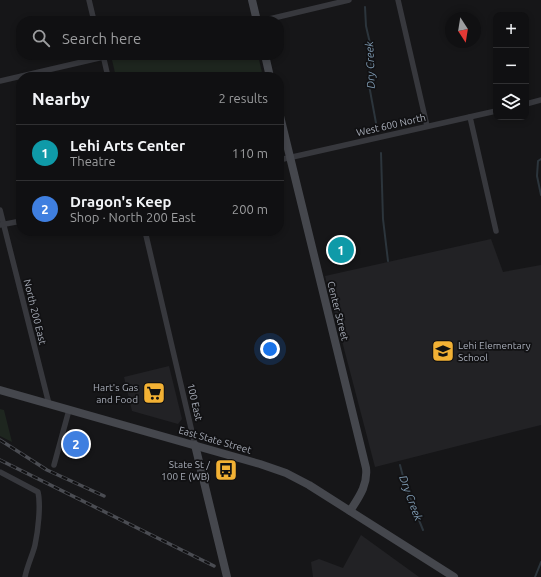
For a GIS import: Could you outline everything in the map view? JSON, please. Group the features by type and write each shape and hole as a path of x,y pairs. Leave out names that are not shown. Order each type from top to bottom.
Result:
{"street":[{"path":"89,0 93,16"},
{"path":"252,0 256,16"},
{"path":"282,16 349,0"},
{"path":"398,0 427,126"},
{"path":"37,72 87,60"},
{"path":"104,60 107,72"},
{"path":"266,60 269,72"},
{"path":"0,81 16,77"},
{"path":"529,103 541,100"},
{"name":"West 600 North","path":"284,159 493,111"},
{"path":"470,117 496,231"},
{"name":"Center Street","path":"284,133 366,468 366,484 350,511"},
{"name":"North 200 East","path":"0,210 2,225 49,404"},
{"path":"2,225 16,221"},
{"name":"100 East","path":"146,236 227,577"},
{"name":"East State Street","path":"0,390 195,445 286,473 309,485 454,577"},
{"path":"54,465 69,410"},
{"path":"0,472 38,492 40,500 35,545 25,577"}],"shaded area":[{"path":"112,60 259,60 262,72 115,72"},
{"name":"Lehi Elementary School","path":"491,239 503,272 541,265 541,425 375,467 325,276"},
{"path":"169,366 182,419 178,424 132,411 124,377"},
{"path":"0,409 4,410 12,442 0,436"},
{"path":"361,535 419,577 313,577 311,562 319,559 343,568"}],"waterway":[{"name":"Dry Creek","path":"365,7 366,26 372,52 369,85 376,123"},
{"name":"Dry Creek","path":"381,153 383,219 388,261"},
{"path":"541,159 538,161 537,176 541,195"},
{"name":"Dry Creek","path":"400,465 406,488 423,530"},
{"path":"535,577 541,562"}],"railway":[{"path":"0,440 47,470 104,496"},
{"path":"0,460 214,566"}],"place":[{"name":"Lehi Arts Center","path":"341,250"},
{"name":"Lehi Elementary School","path":"443,351"},
{"name":"Hart's Gas and Food","path":"154,393"},
{"name":"Dragon's Keep","path":"76,444"},
{"name":"State St / 100 E (WB)","path":"226,470"}]}
